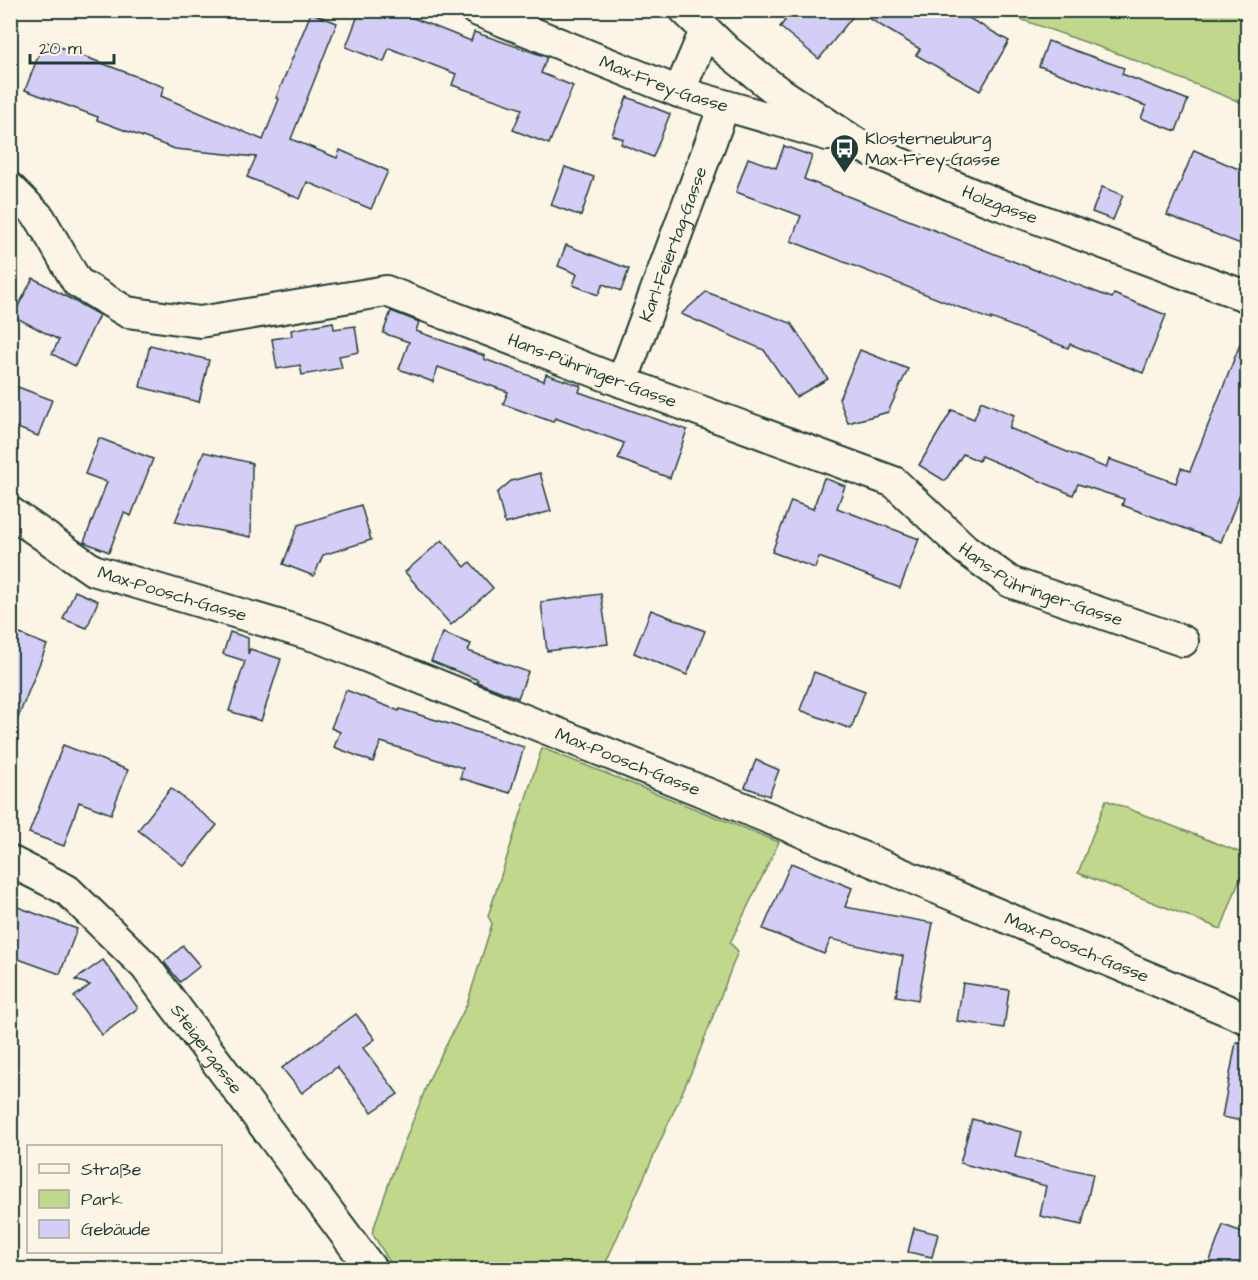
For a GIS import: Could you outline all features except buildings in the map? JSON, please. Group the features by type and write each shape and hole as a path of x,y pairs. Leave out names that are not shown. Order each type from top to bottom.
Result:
{"street":[{"name":"Max-Frey-Gasse","path":"476,10 679,92 856,143"},
{"path":"679,92 695,21"},
{"name":"Holzgasse","path":"695,21 772,87 856,143 977,196 1248,297"},
{"name":"Karl-Feiertag-Gasse","path":"622,382 724,106"},
{"name":"Hans-Pühringer-Gasse","path":"10,188 40,218 77,282 127,312 200,322 386,291 622,382 894,482 965,549 1010,582 1183,641"},
{"name":"Max-Poosch-Gasse","path":"10,512 93,570 318,637 781,823 1248,1019"},
{"name":"Steigergasse","path":"10,861 67,890 146,966 372,1269"}],"green space":[{"path":"997,11 1247,11 1247,105 1119,54"},
{"path":"542,748 779,842 730,943 738,951 694,1066 603,1269 394,1269 372,1233 392,1174 430,1077 467,1004 492,924 488,916"},
{"path":"1106,800 1247,855 1221,929 1078,873"}],"place":[{"name":"Klosterneuburg Max-Frey-Gasse","path":"844,174"}]}
